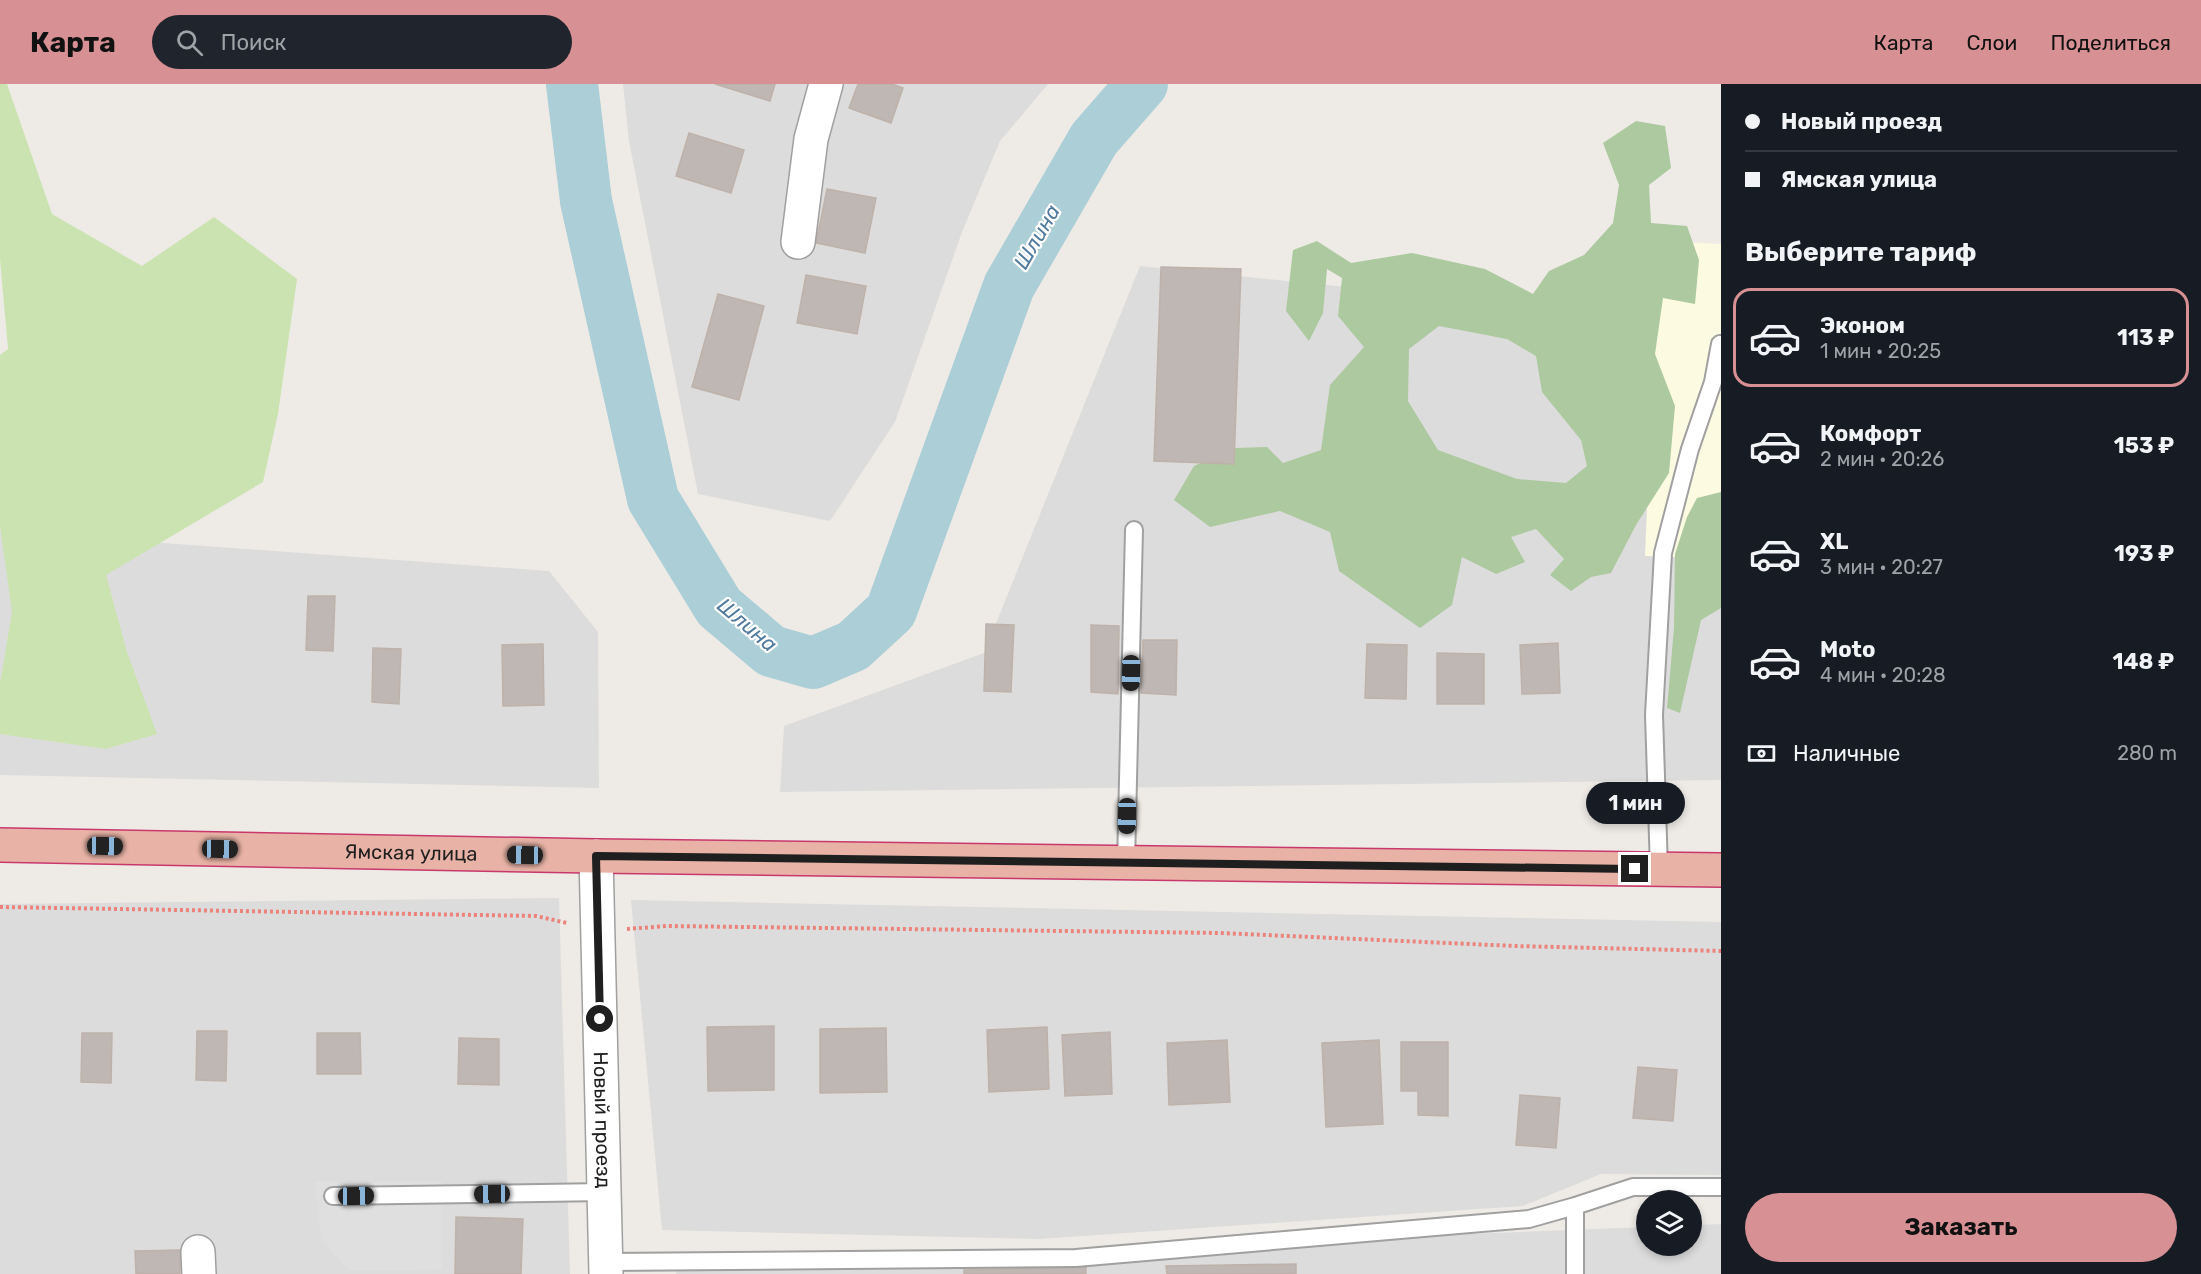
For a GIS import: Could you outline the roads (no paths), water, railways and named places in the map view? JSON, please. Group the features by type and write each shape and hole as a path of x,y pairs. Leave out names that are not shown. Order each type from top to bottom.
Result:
{"highway":[{"name":"Ямская улица","path":"0,844 596,856 1721,870"}],"street":[{"path":"798,242 811,139 826,84"},
{"name":"Новый проезд","path":"596,856 606,1268"}],"lane":[{"path":"1659,869 1654,715 1663,552 1690,449 1713,382 1720,344"},
{"path":"1126,863 1134,530"},
{"path":"606,1268 1076,1257 1528,1220 1633,1187 1721,1187"},
{"path":"333,1196 605,1192"},
{"path":"1575,1206 1575,1274"}],"waterway":[{"name":"Шлина","path":"572,84 586,201 653,499 719,607 771,651 813,663 853,646 891,611 1009,286 1094,139 1142,84"}]}
